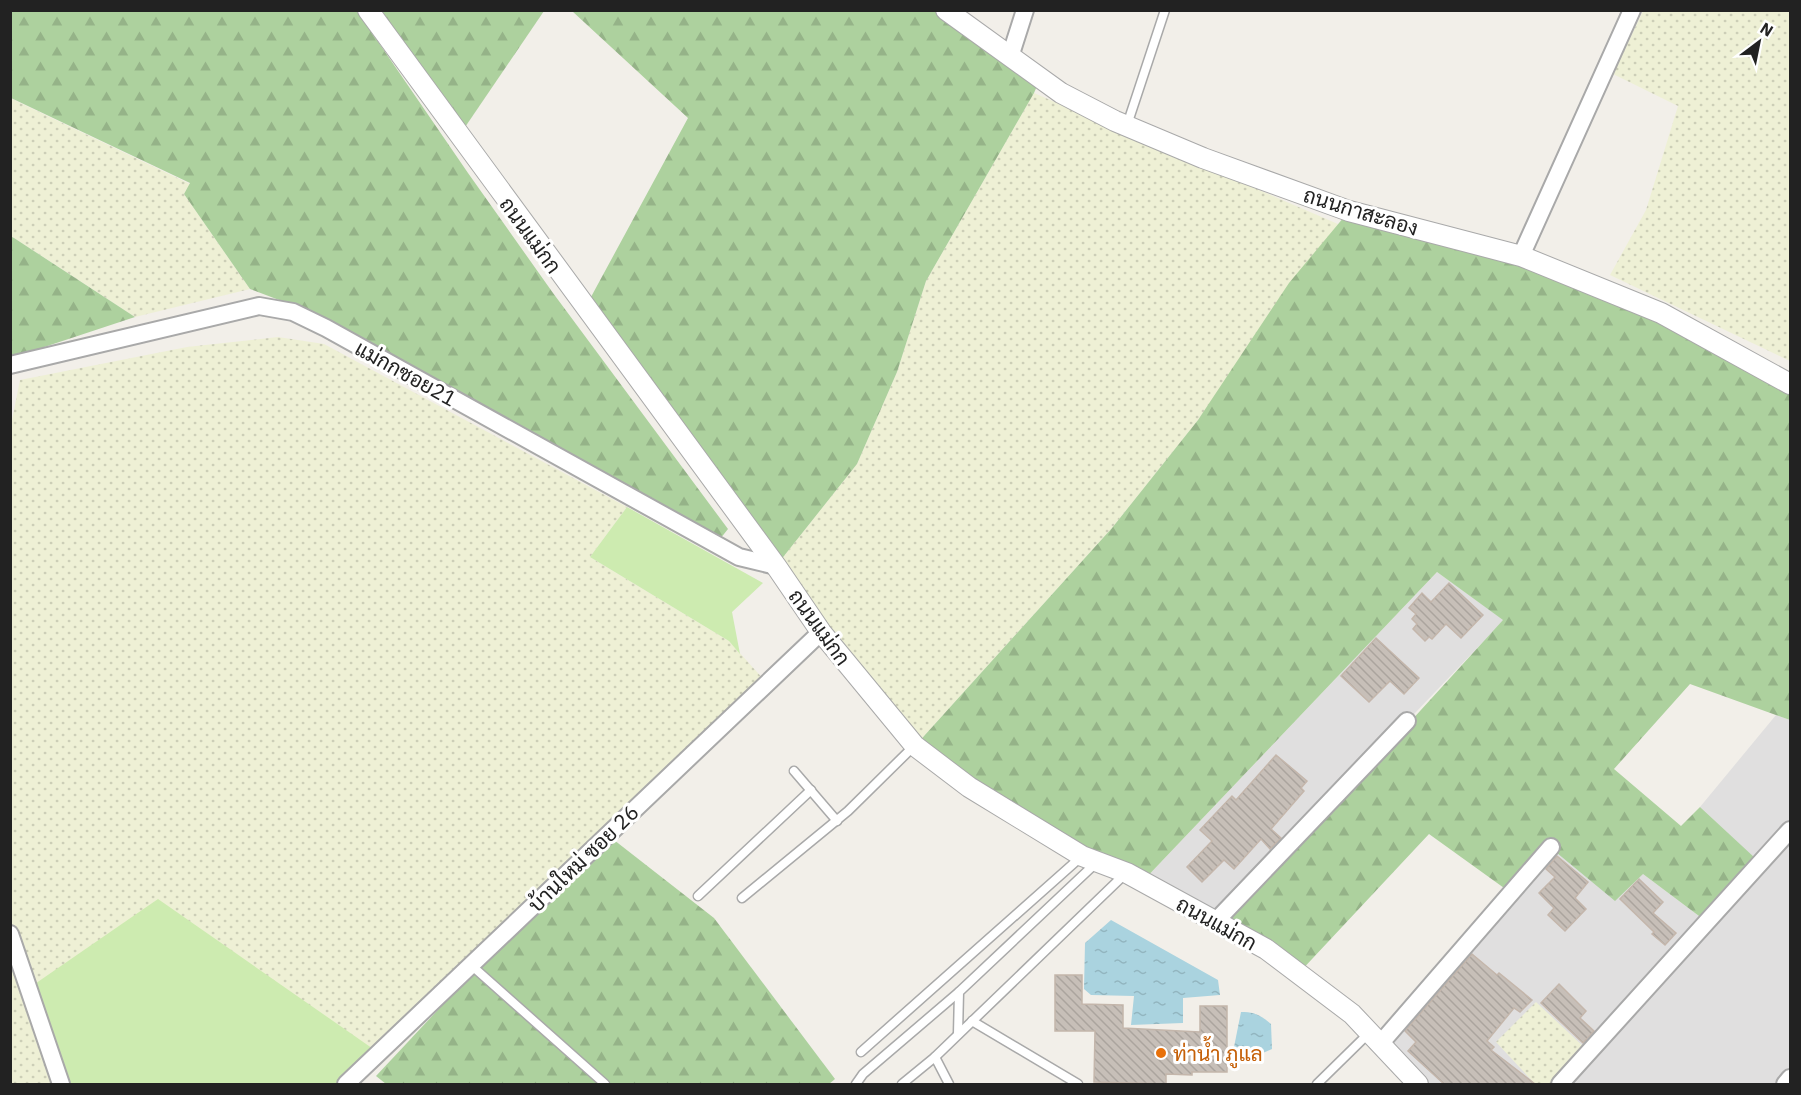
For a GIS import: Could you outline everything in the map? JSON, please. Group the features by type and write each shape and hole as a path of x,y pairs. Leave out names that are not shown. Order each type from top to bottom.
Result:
{"street":[{"name":"ถนนแม่กก","path":"368,10 549,260 776,566 821,632 915,746 969,787 1090,859 1126,873 1266,950 1352,1014 1418,1084"},
{"path":"1010,57 1025,10"},
{"path":"1521,256 1632,10"},
{"name":"ถนนกาสะลอง","path":"954,13 1061,93 1126,126 1203,158 1349,211 1521,256 1661,313 1791,384"},
{"name":"แม่กกซอย21","path":"10,365 259,306 293,312 326,328 739,557 776,566"},
{"name":"บ้านใหม่ ซอย 26","path":"346,1084 821,632"},
{"path":"1215,922 1407,720"},
{"path":"1560,1084 1791,830"},
{"path":"1375,1038 1551,848"},
{"path":"10,934 61,1084"},
{"path":"1785,1084 1791,1078"}],"lane":[{"path":"1126,126 1165,10"},
{"path":"742,898 837,821 915,746"},
{"path":"794,771 837,821"},
{"path":"698,896 810,790"},
{"path":"856,1084 863,1074 959,992 1090,859"},
{"path":"861,1052 1090,859"},
{"path":"902,1084 935,1057 1126,873"},
{"path":"471,965 605,1084"},
{"path":"958,1034 959,992"},
{"path":"972,1021 1078,1084"},
{"path":"1317,1084 1375,1038"},
{"path":"935,1057 949,1084"}],"shaded area":[{"path":"1437,572 1504,620 1215,922 1142,882"},
{"path":"1776,715 1790,720 1790,1084 1418,1084 1380,1044 1551,847 1643,874 1707,922 1754,858 1700,807"}],"green space":[{"path":"10,11 357,11 553,293 728,529 720,539 324,317 250,289 184,194 190,183 11,98"},
{"path":"369,11 544,11 459,136"},
{"path":"572,11 946,11 1040,79 926,281 897,372 857,464 776,566 585,308 688,118"},
{"path":"1643,11 1790,11 1790,361 1610,275 1646,210 1678,106 1613,74"},
{"path":"1034,93 1338,224 1198,420 1112,528 915,746 776,566 857,464 897,372 926,281"},
{"path":"10,98 190,184 184,194 250,289 135,317 11,236"},
{"path":"1349,211 1521,256 1790,381 1790,720 1690,684 1614,769 1681,826 1700,807 1755,858 1707,922 1643,874 1615,901 1551,848 1511,893 1429,834 1298,974 1224,926 1503,620 1437,572 1142,882 915,746 1112,528 1198,420 1289,283"},
{"path":"10,236 14,238 135,317 11,358"},
{"path":"278,337 324,344 627,507 590,557 729,641 767,683 379,1053 61,1084 11,1084 10,430 20,380 187,347"},
{"path":"627,507 763,583 732,612 740,654 729,641 590,557"},
{"path":"614,840 714,918 835,1079 829,1084 386,1084 376,1076 465,981"},
{"path":"158,899 379,1053 346,1084 61,1084 29,988"},
{"path":"1536,1002 1586,1049 1550,1084 1535,1084 1496,1042"}],"water":[{"path":"1111,920 1218,980 1220,995 1183,998 1183,1023 1131,1025 1134,996 1091,995 1084,989 1085,943"},
{"path":"1241,1012 1257,1015 1271,1024 1272,1049 1247,1060 1233,1052"}],"building":[{"path":"1449,583 1483,615 1461,638 1446,624 1432,639 1429,637 1425,641 1413,629 1417,624 1412,619 1416,614 1409,608 1422,593 1431,602"},
{"path":"1376,638 1419,678 1404,694 1390,681 1369,702 1341,676"},
{"path":"1276,755 1307,781 1301,788 1304,791 1271,829 1281,838 1270,849 1261,839 1234,869 1224,860 1202,882 1187,867 1212,841 1200,830 1232,796 1236,800"},
{"path":"1557,856 1588,882 1575,898 1586,909 1565,931 1548,915 1554,908 1539,893 1555,877 1546,869"},
{"path":"1639,879 1663,902 1653,913 1676,933 1665,945 1620,899"},
{"path":"1472,954 1532,1000 1520,1012 1514,1008 1487,1041 1494,1047 1491,1050 1535,1084 1444,1084 1408,1051 1416,1042 1405,1031"},
{"path":"1055,975 1082,975 1082,1004 1123,1005 1123,1028 1200,1032 1200,1006 1227,1006 1227,1072 1192,1072 1192,1075 1166,1074 1166,1084 1094,1082 1095,1031 1055,1031"},
{"path":"1559,984 1586,1011 1580,1018 1594,1031 1583,1043 1541,1003"}],"place":[{"name":"ท่าน้ำ ภูแล","path":"1161,1053"}]}
